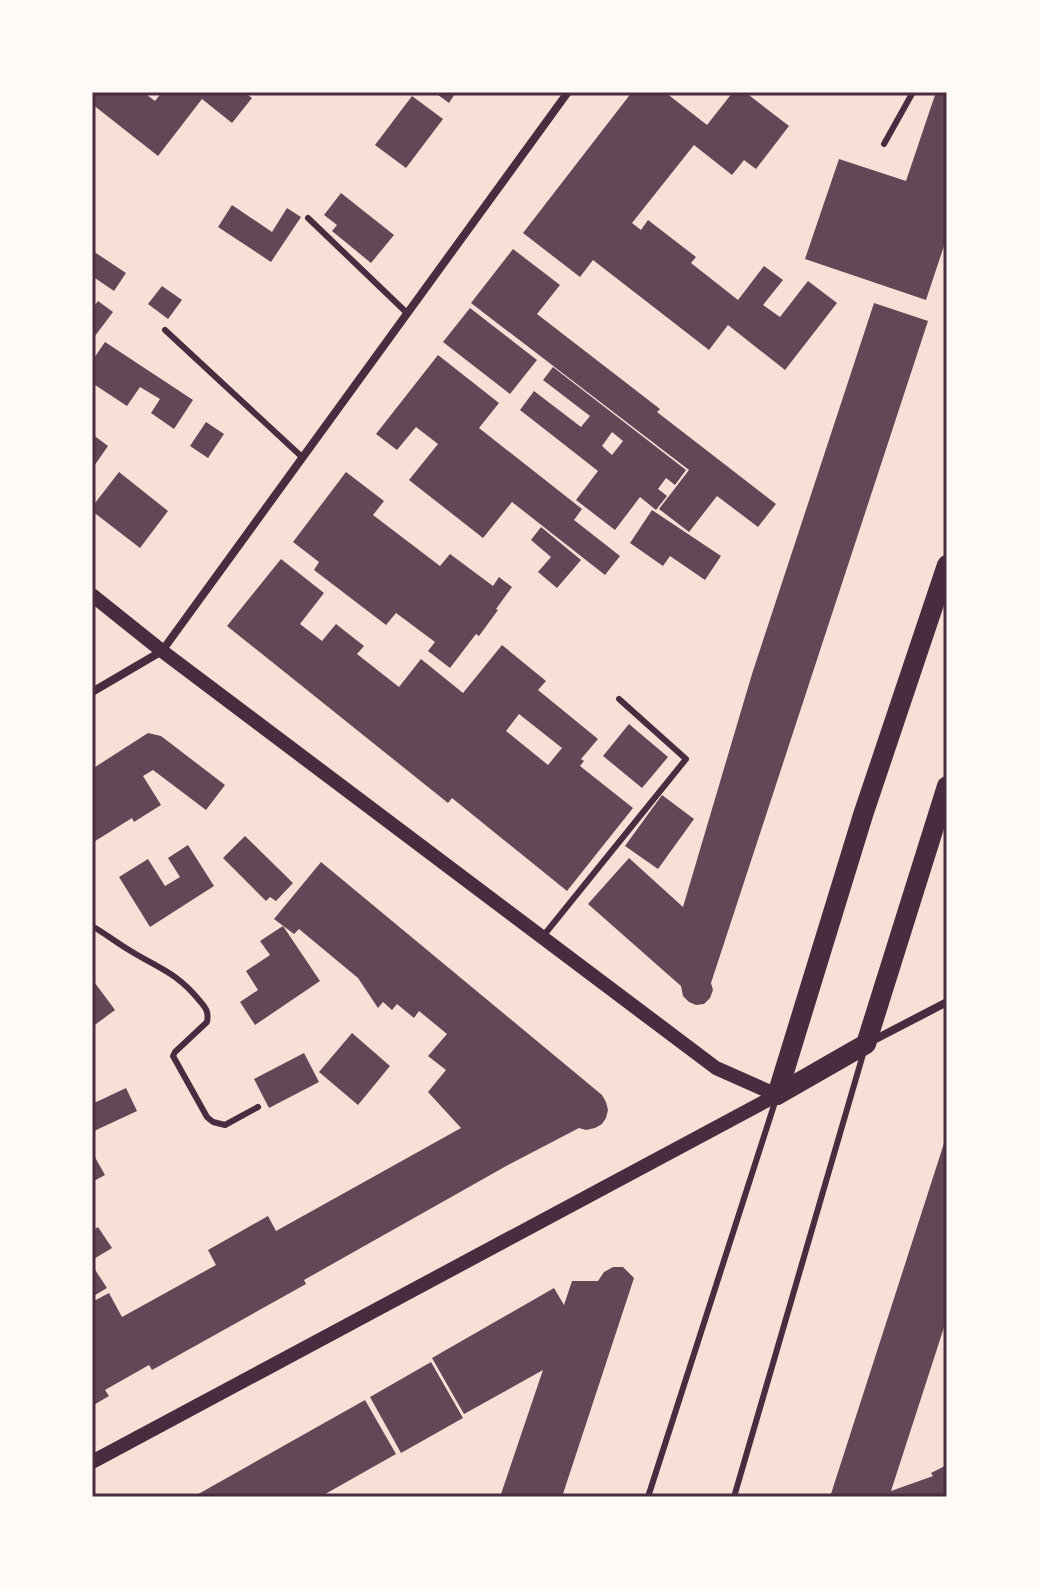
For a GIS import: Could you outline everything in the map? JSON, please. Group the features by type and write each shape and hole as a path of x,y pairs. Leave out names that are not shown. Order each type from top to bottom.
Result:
{"main road":[{"path":"777,1095 863,815 947,565"},
{"path":"777,1095 866,1044 947,786"}],"street":[{"path":"92,692 162,651 568,92"},
{"path":"92,595 716,1068 777,1095"},
{"path":"866,1044 947,1002"},
{"path":"92,1462 777,1095"}],"lane":[{"path":"884,144 913,92"},
{"path":"308,218 407,313"},
{"path":"165,330 302,457"},
{"path":"542,937 686,759 619,699"},
{"path":"92,926 170,972 189,987 207,1010 207,1022 173,1056 207,1117 225,1125 258,1107"},
{"path":"734,1497 866,1044"},
{"path":"648,1497 777,1095"}],"building":[{"path":"92,92 143,92 155,101 162,92 244,92 252,98 232,123 202,99 158,156 92,104"},
{"path":"434,92 456,92 449,103"},
{"path":"632,92 667,92 707,125 733,92 745,92 789,126 756,169 744,160 732,175 694,145 632,223 641,230 648,220 696,257 691,263 738,300 764,266 783,280 763,305 780,317 808,281 837,303 785,370 728,325 709,350 593,260 580,277 523,233"},
{"path":"936,92 947,92 947,237 926,300 805,259 839,159 906,181"},
{"path":"412,96 443,119 406,168 375,145"},
{"path":"341,193 394,235 371,263 332,231 337,225 324,215"},
{"path":"232,205 272,232 287,208 301,217 271,262 218,227"},
{"path":"513,249 560,285 537,314 776,504 758,527 717,496 689,532 659,509 689,470 471,303"},
{"path":"93,251 126,273 114,291 92,276"},
{"path":"162,286 182,300 168,319 148,304"},
{"path":"98,301 113,312 92,340 92,309"},
{"path":"874,303 928,321 711,983 713,990 704,1004 696,1005 683,996 681,986 588,904 629,858 683,907 752,674"},
{"path":"470,308 537,360 510,394 443,342"},
{"path":"105,342 193,400 174,429 151,413 160,399 140,387 127,406 92,383 92,361"},
{"path":"438,355 499,403 479,428 582,509 574,520 620,556 605,575 512,502 483,538 409,480 438,444 416,427 397,450 376,434"},
{"path":"553,367 686,470 675,485 666,478 658,489 667,496 656,510 640,497 615,530 576,500 598,471 520,410 534,391 581,427 590,416 543,380","holes":["612,432 623,441 612,455 602,446"]},
{"path":"206,422 224,434 208,458 190,446"},
{"path":"92,434 108,446 92,469"},
{"path":"119,472 168,511 140,548 92,511"},
{"path":"346,472 384,501 373,515 440,566 450,554 493,586 499,577 512,587 479,636 476,634 450,668 428,651 435,642 396,613 386,625 314,570 319,562 293,542"},
{"path":"652,510 721,556 705,580 670,556 663,566 630,543"},
{"path":"541,527 581,560 557,588 538,572 551,557 531,540"},
{"path":"281,559 324,593 300,624 322,641 336,624 364,646 357,654 399,687 421,659 463,693 502,645 546,681 538,690 598,739 581,759 584,761 580,766 633,808 567,891 452,798 448,803 227,626","holes":["519,714 562,748 548,765 506,731"]},
{"path":"629,724 668,757 642,788 603,756"},
{"path":"148,733 161,736 225,785 206,810 153,770 143,776 161,805 134,822 132,818 92,843 92,769"},
{"path":"662,795 694,819 658,869 625,846"},
{"path":"245,836 293,883 276,901 270,897 266,901 223,858"},
{"path":"188,845 214,886 150,927 119,877 148,859 165,886 180,877 168,858"},
{"path":"321,862 602,1095 608,1110 606,1118 595,1128 579,1128 508,1165 152,1370 149,1365 105,1390 109,1396 92,1406 92,1302 109,1293 122,1317 216,1265 208,1250 268,1216 276,1231 461,1128 428,1092 446,1070 428,1056 447,1034 419,1011 414,1018 397,1004 392,1010 383,1002 378,1008 358,978 299,929 294,934 274,919"},
{"path":"283,926 320,981 255,1025 240,1002 258,990 246,971 270,955 260,941"},
{"path":"92,979 115,1010 92,1027"},
{"path":"352,1033 390,1066 358,1105 319,1072"},
{"path":"304,1053 319,1082 269,1108 254,1079"},
{"path":"126,1088 137,1111 92,1132 92,1104"},
{"path":"946,1137 947,1318 891,1491 933,1476 931,1473 947,1465 947,1497 830,1497"},
{"path":"92,1152 105,1175 92,1182"},
{"path":"98,1227 112,1248 92,1260 92,1231"},
{"path":"92,1265 107,1288 92,1297"},
{"path":"613,1267 623,1267 634,1278 562,1497 500,1497 543,1370 464,1414 432,1358 554,1288 564,1305 572,1281 598,1281 604,1272"},
{"path":"431,1362 463,1418 401,1453 370,1397"},
{"path":"365,1400 396,1454 320,1497 193,1497"}]}
